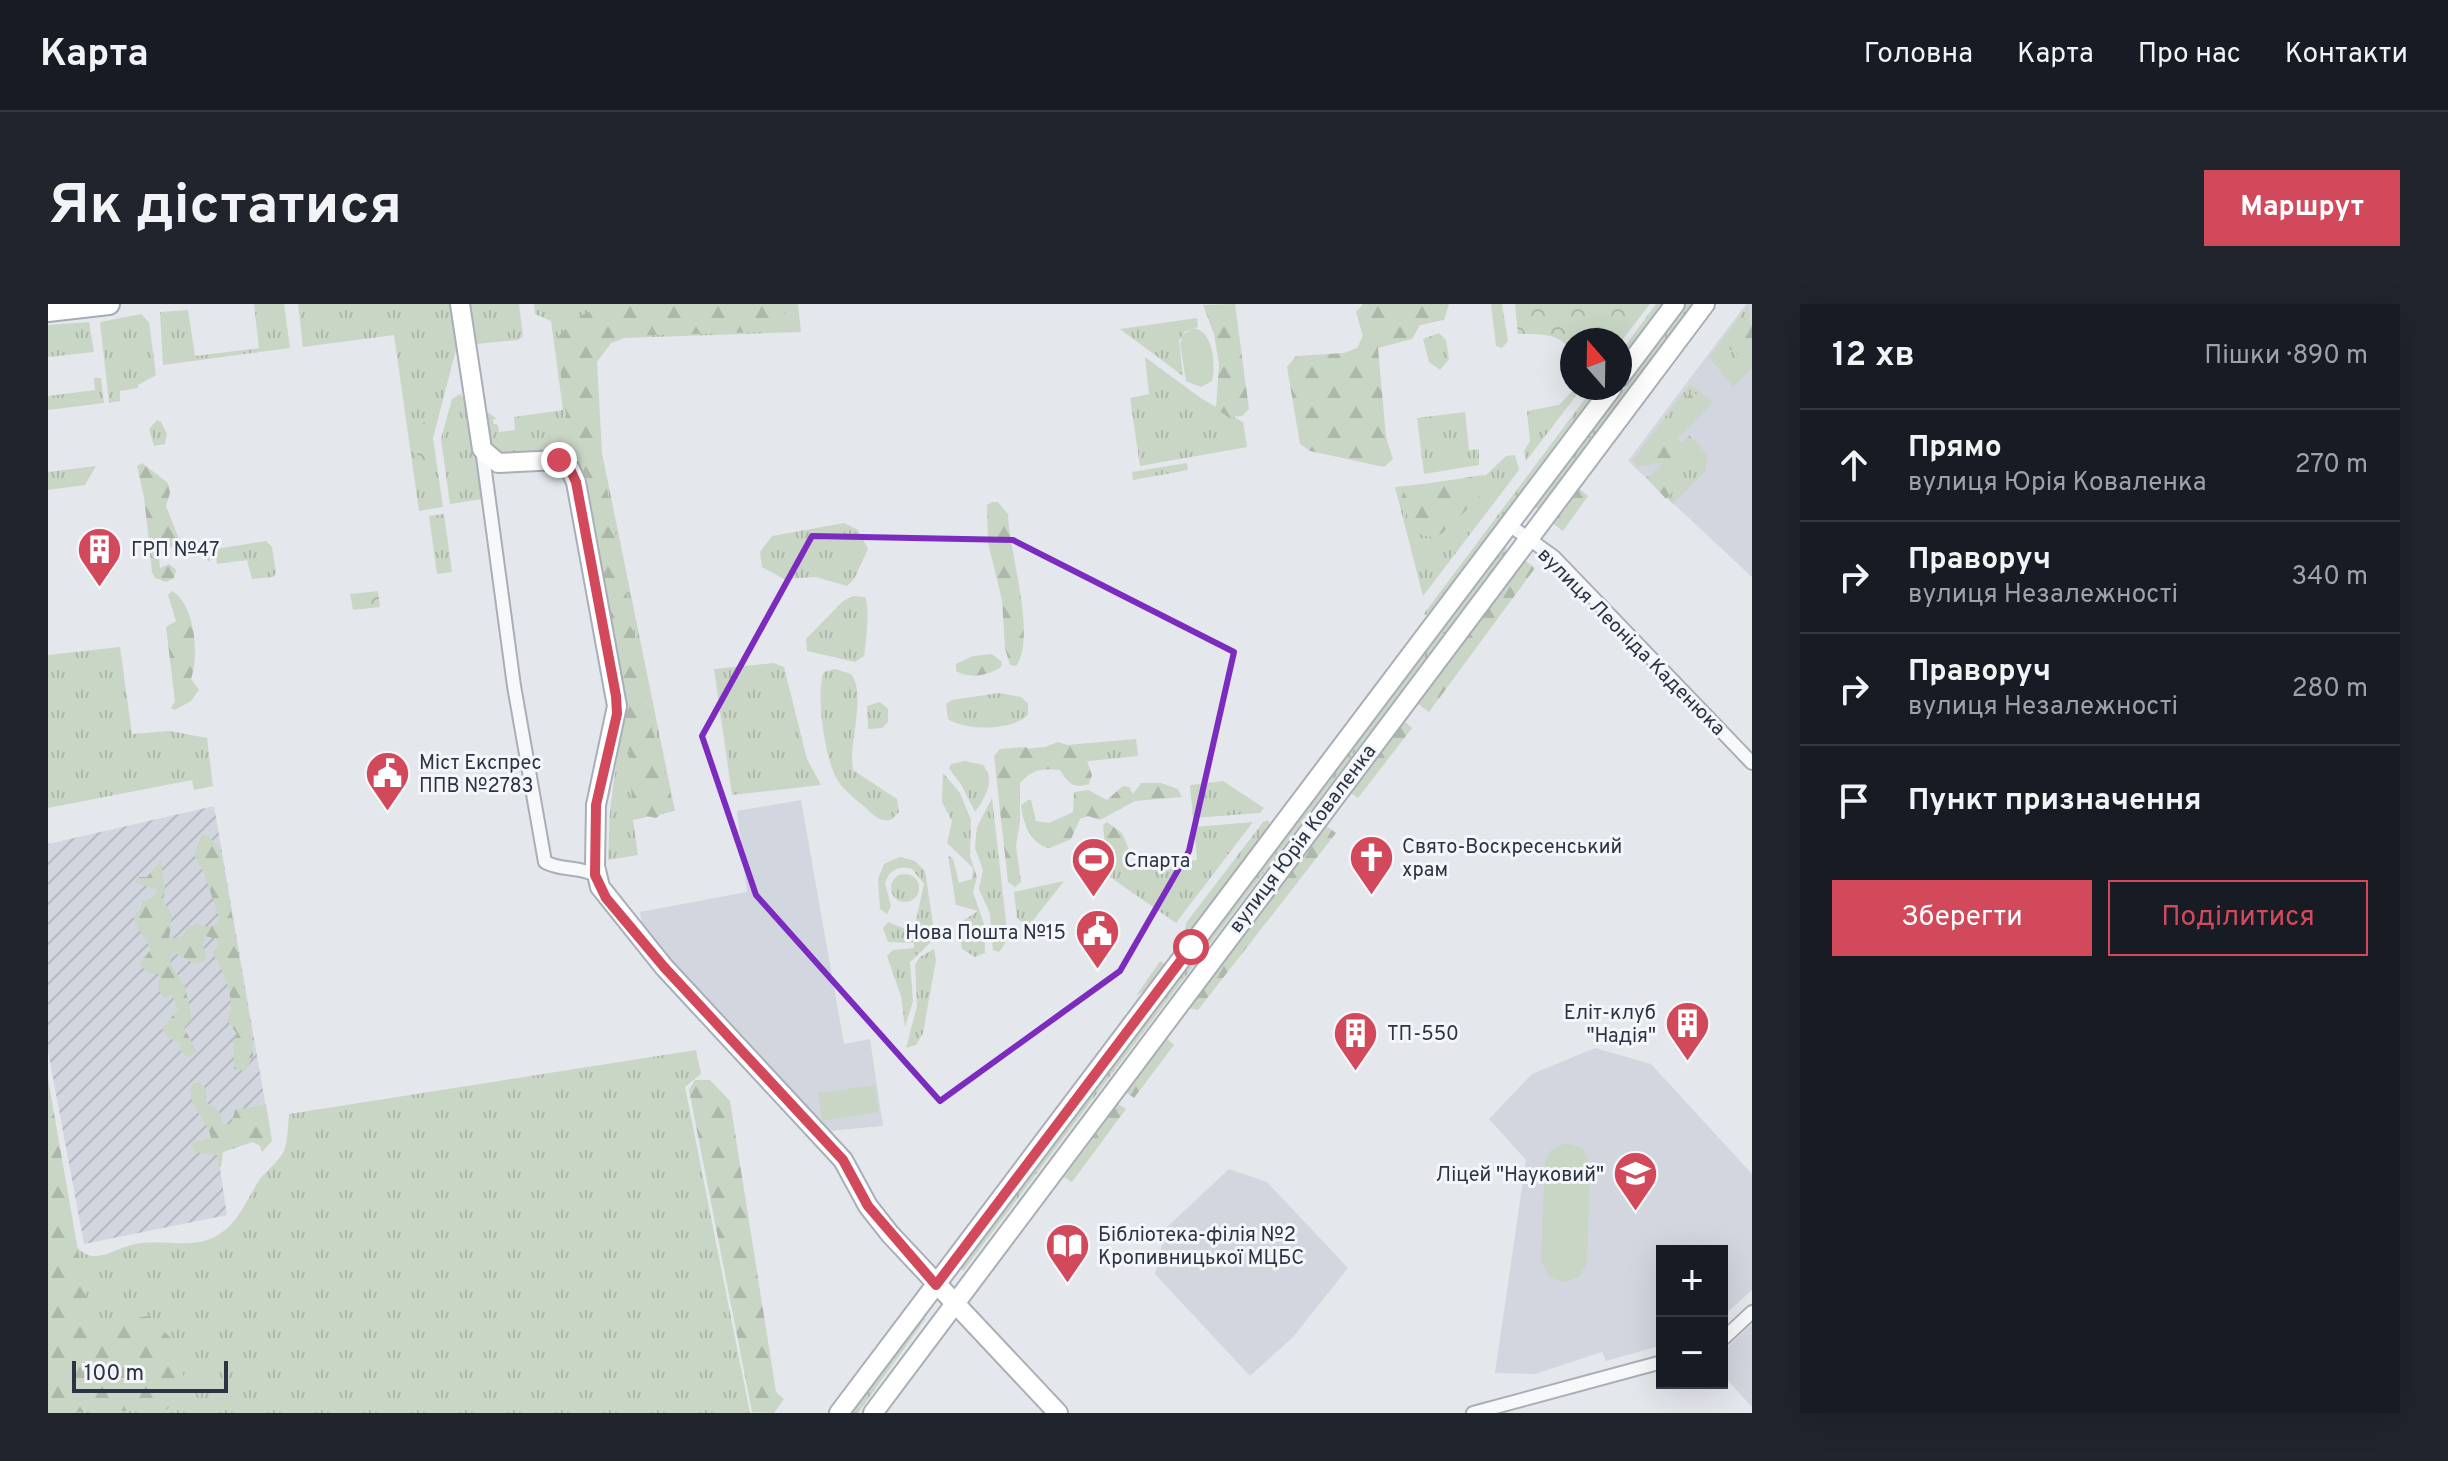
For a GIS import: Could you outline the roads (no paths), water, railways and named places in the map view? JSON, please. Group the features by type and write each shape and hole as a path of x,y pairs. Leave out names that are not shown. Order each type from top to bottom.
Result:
{"main road":[{"path":"48,311 109,304"},
{"path":"460,304 482,449 498,463 559,460 570,469 576,482 617,706 596,805 595,875 606,898 664,967 843,1160 868,1206 936,1285 1058,1413"},
{"path":"1632,361 1675,304"},
{"name":"вулиця Юрія Коваленка","path":"873,1413 1527,537 1705,304"},
{"name":"вулиця Юрія Коваленка","path":"839,1413 1603,400"}],"street":[{"path":"482,449 514,686 545,862 595,875"},
{"name":"вулиця Леоніда Каденюка","path":"1508,524 1554,557 1752,763"},
{"path":"1728,1334 1752,1312"},
{"path":"1473,1413 1656,1364"}],"place":[{"name":"ГРП №47","path":"100,588"},
{"name":"Міст Експрес ППВ №2783","path":"388,812"},
{"name":"Свято-Воскресенський храм","path":"1371,896"},
{"name":"Спарта","path":"1093,899"},
{"name":"Нова Пошта №15","path":"1097,971"},
{"name":"Еліт-клуб \"Надія\"","path":"1687,1062"},
{"name":"ТП-550","path":"1356,1072"},
{"name":"Ліцей \"Науковий\"","path":"1635,1213"},
{"name":"Бібліотека-філія №2 Кропивницької МЦБС","path":"1067,1284"}]}
